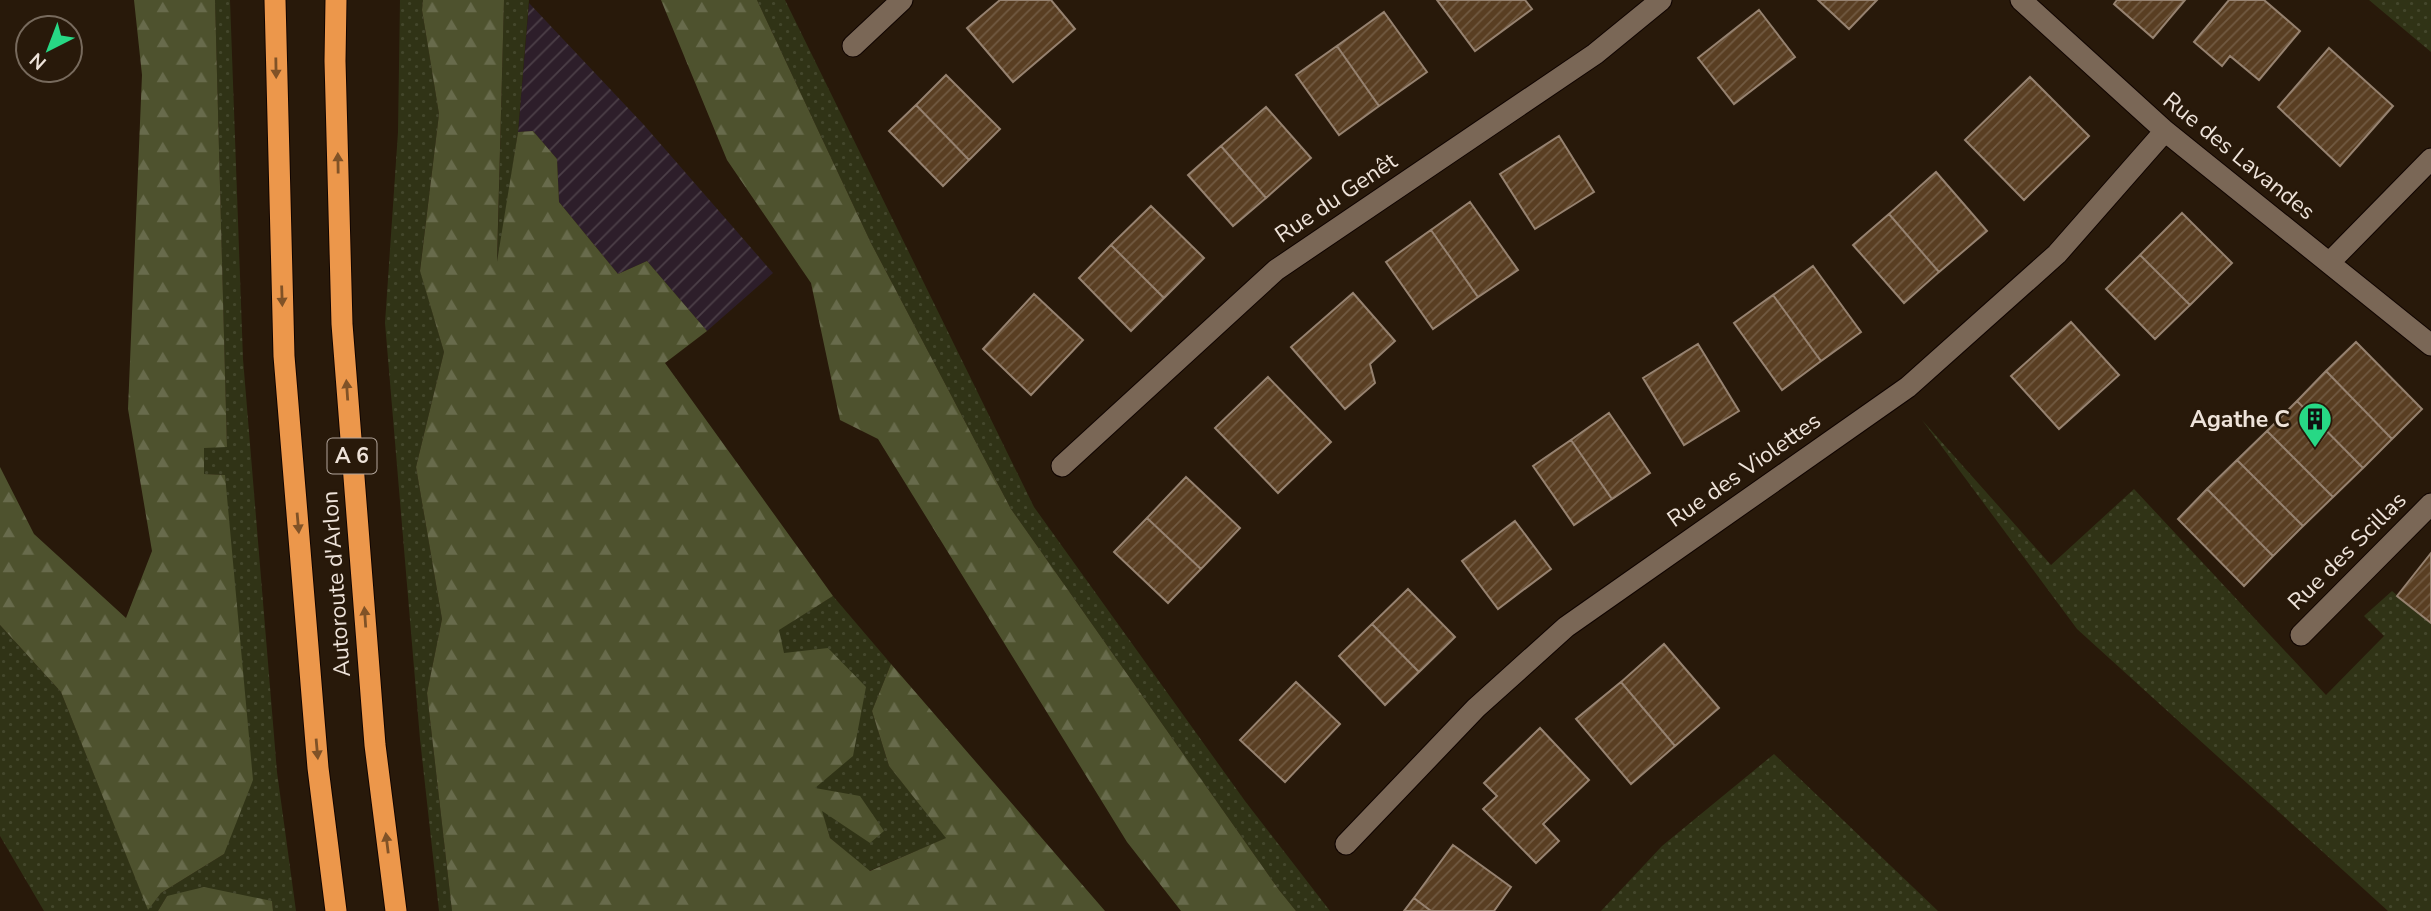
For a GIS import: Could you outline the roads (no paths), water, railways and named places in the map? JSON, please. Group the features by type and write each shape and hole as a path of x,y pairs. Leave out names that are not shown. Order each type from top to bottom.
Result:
{"highway":[{"name":"Autoroute d'Arlon","path":"275,0 284,356 318,768 336,911"},
{"name":"Autoroute d'Arlon","path":"336,0 335,61 342,324 374,745 396,911"}],"street":[{"path":"853,46 902,0"},
{"name":"Rue du Genêt","path":"1062,466 1276,270 1595,54 1661,0"},
{"name":"Rue des Lavandes","path":"2021,0 2165,131 2431,345"},
{"name":"Rue des Violettes","path":"1346,844 1476,708 1566,627 1908,387 2057,254 2165,131"},
{"path":"2329,263 2431,159"},
{"name":"Rue des Scillas","path":"2301,635 2431,504"}],"place":[{"name":"Agathe C","path":"2315,449"}]}
